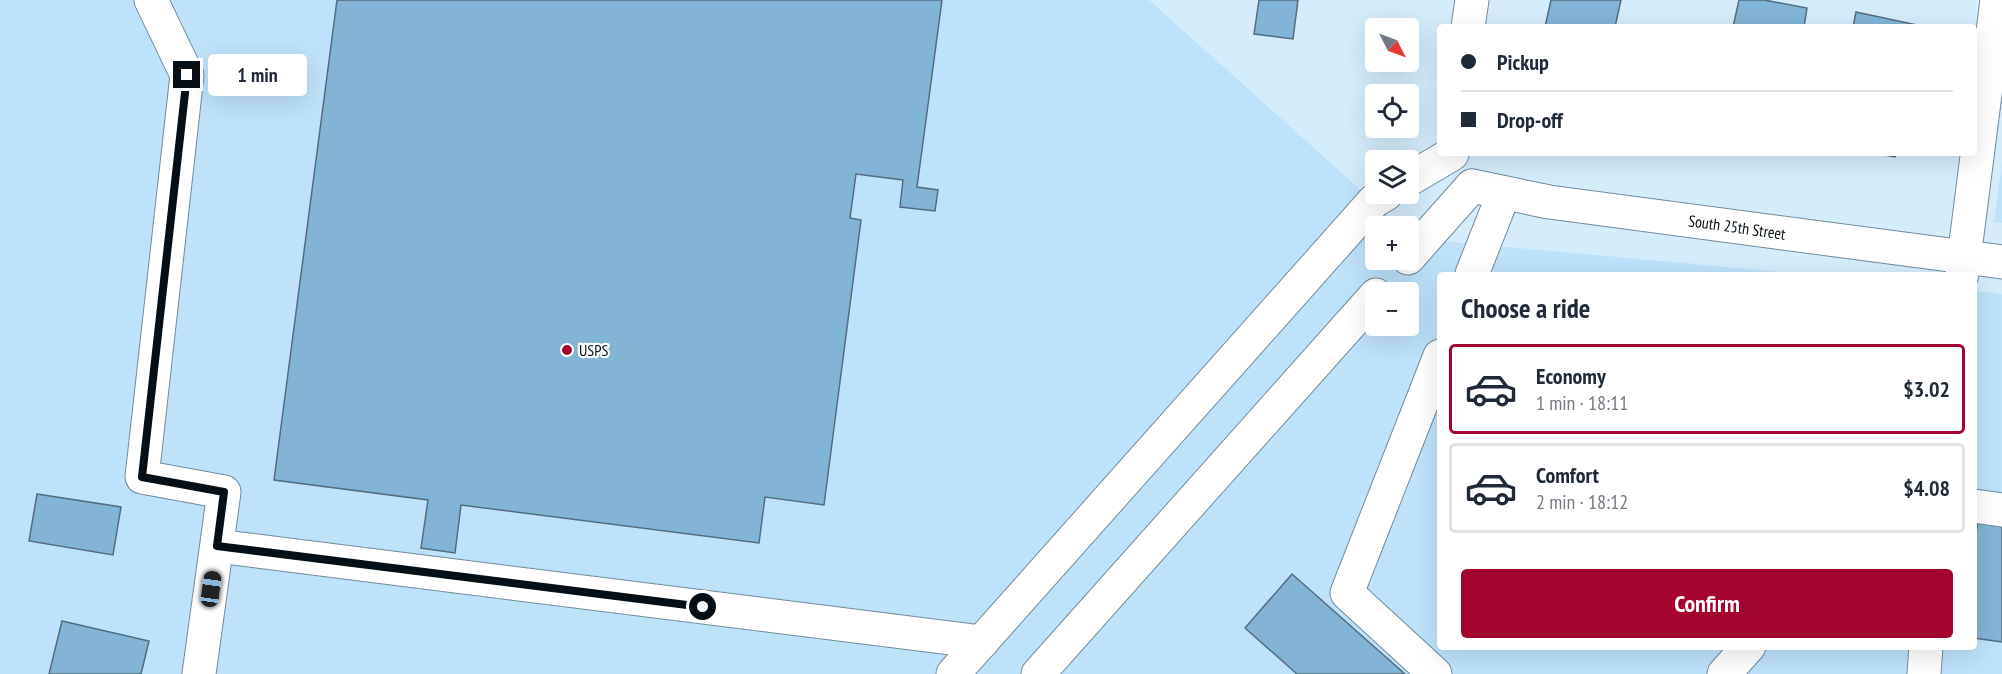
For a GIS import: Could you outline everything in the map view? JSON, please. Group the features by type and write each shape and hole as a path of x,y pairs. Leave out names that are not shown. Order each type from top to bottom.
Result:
{"street":[{"path":"151,0 187,75 142,477 224,492 199,674"},
{"path":"1468,24 1472,0"},
{"path":"1977,129 1990,1"},
{"path":"1419,174 1449,156"},
{"path":"1419,246 1472,186 1453,156"},
{"path":"1963,266 1974,156"},
{"name":"South 25th Street","path":"1472,186 1549,202 1963,266 2002,262"},
{"path":"1473,272 1504,193"},
{"path":"953,674 1371,204"},
{"path":"1388,282 1398,270"},
{"path":"1038,674 1365,307"},
{"path":"1435,674 1347,593 1437,364"},
{"path":"1977,507 2002,510"},
{"path":"217,546 982,642"},
{"path":"1724,674 1745,650"},
{"path":"1924,674 1926,650"}],"shaded area":[{"path":"0,0 1149,0 1365,194 1365,204 1376,204 1389,216 1365,216 1365,270 1419,270 1419,239 1780,272 1437,272 1437,650 1977,650 1977,291 2002,294 2002,674 0,674"},
{"path":"2002,163 2002,223 1994,222"}],"building":[{"name":"USPS","path":"337,0 942,0 917,187 938,190 935,211 900,207 903,180 856,174 850,218 861,220 824,505 765,497 759,543 461,505 455,553 421,548 428,500 274,480"},
{"path":"1259,0 1298,0 1293,39 1254,34"},
{"path":"1551,0 1621,0 1616,24 1546,24"},
{"path":"1739,0 1764,0 1807,8 1804,24 1734,24"},
{"path":"1856,12 1913,24 1854,24"},
{"path":"37,494 121,507 113,555 29,541"},
{"path":"1979,515 2002,519 2002,642 1977,638 1977,527"},
{"path":"1292,574 1405,674 1297,674 1245,628"},
{"path":"62,621 149,641 141,674 49,674"}],"place":[{"name":"USPS","path":"567,350"}],"route":[{"path":"187,75 142,477 224,492 217,546 703,607"}]}
